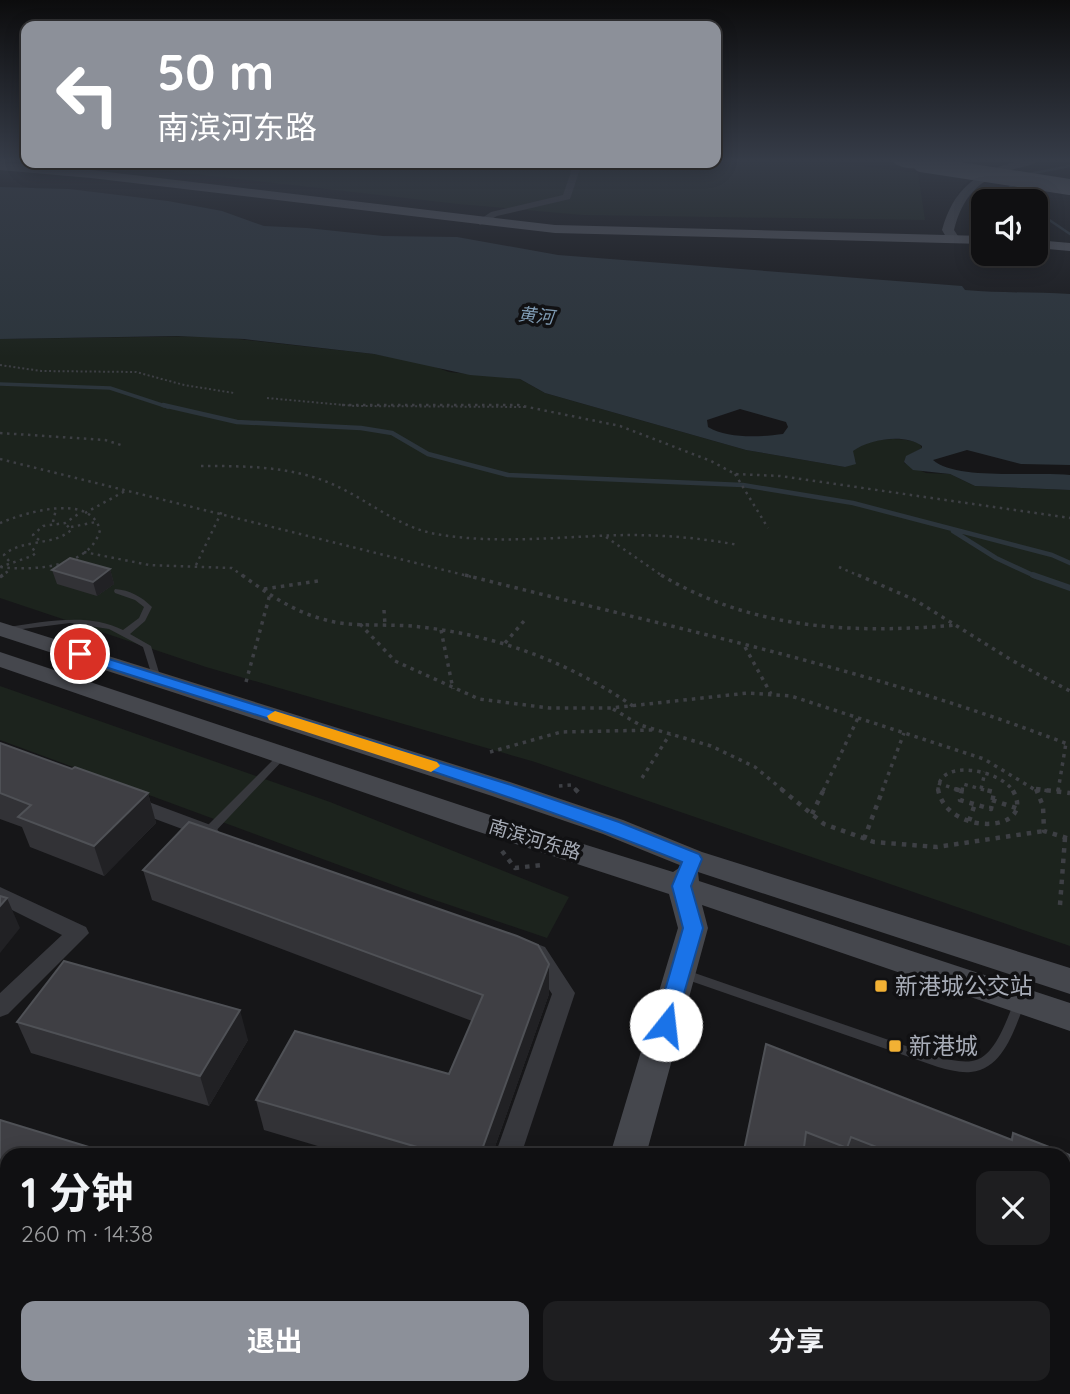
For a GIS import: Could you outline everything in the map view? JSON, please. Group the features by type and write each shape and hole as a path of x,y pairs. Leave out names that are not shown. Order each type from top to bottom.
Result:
{"main road":[{"path":"544,227 620,233 971,233"},
{"path":"704,227 951,234 971,238"},
{"path":"951,234 953,227"},
{"path":"1048,236 1070,238"},
{"path":"1048,245 1070,247"},
{"name":"南滨河东路","path":"1,629 613,827 687,873 1070,1017"},
{"name":"南滨河东路","path":"0,659 477,821 687,873 1070,981"},
{"path":"630,1148 693,928 687,873"}],"street":[{"path":"117,797 233,841"},
{"path":"0,895 78,933 0,1007"},
{"path":"510,1148 564,993 540,954 515,944"}],"lane":[{"path":"118,591 138,598 148,607 142,620 124,634"},
{"path":"1,629 70,621 111,627 147,646 157,679"},
{"path":"208,832 283,755"},
{"path":"681,973 938,1062 969,1068 983,1065 993,1059 1020,1000"}],"path":[{"path":"0,365 41,371 136,372 184,385 233,393"},
{"path":"267,398 355,406 518,405 543,408 620,426 711,461 735,474 780,476 1070,518"},
{"path":"0,433 105,440 124,446"},
{"path":"0,458 222,511 888,681 1014,722 1068,744 1058,792"},
{"path":"201,466 242,466 318,478 413,528 433,534 499,540 604,535 677,537 738,545"},
{"path":"735,474 768,528"},
{"path":"65,523 128,489"},
{"path":"53,522 56,509"},
{"path":"0,523 36,511 56,509 83,513 98,522 100,531 96,541 84,552 50,566 11,569 0,567 9,561 30,558 36,550 31,546"},
{"path":"196,565 222,511"},
{"path":"39,540 34,537 34,532 53,522 65,523 71,527 98,522"},
{"path":"9,561 4,558 9,550 31,546 39,540 59,539 69,534 71,527"},
{"path":"604,535 644,566 693,592 741,609 788,621 838,629 903,630 957,625"},
{"path":"84,552 149,565 232,568 279,602 327,621 441,630 505,643 596,680 634,707"},
{"path":"839,567 915,600 1031,672 1070,691"},
{"path":"0,577 11,569"},
{"path":"264,589 318,581"},
{"path":"246,682 270,594"},
{"path":"384,610 385,625"},
{"path":"505,643 524,621"},
{"path":"360,624 394,661 453,690 479,699 549,708 611,708 748,693 791,696 984,759 1036,789 1070,793"},
{"path":"441,630 453,690"},
{"path":"744,646 771,694"},
{"path":"611,708 640,725 711,746 755,767 824,824 874,842 937,848 1044,831 1068,839 1060,905"},
{"path":"812,814 858,717"},
{"path":"490,752 561,732 660,731"},
{"path":"864,839 904,732"},
{"path":"642,778 670,734"},
{"path":"965,769 985,772 1015,790 1019,809 1015,816 996,824 970,821 957,816 940,800 938,783 943,776 965,769"},
{"path":"981,789 985,772"},
{"path":"938,783 962,791"},
{"path":"963,784 994,792 991,808 960,800 962,791 963,784"},
{"path":"1036,789 1043,806 1044,831"},
{"path":"992,800 1019,809"},
{"path":"970,821 975,804"}],"shaded area":[{"path":"211,336 374,354 425,363 449,372 520,379 545,393 746,450 845,467 856,462 852,457 853,450 860,446 885,439 911,441 919,443 922,448 906,457 904,463 926,473 950,474 975,486 1070,490 1070,946 535,762 206,667 0,598 0,339"},
{"path":"0,686 330,802 569,897 547,938 423,896 0,740"}],"water":[{"name":"黄河","path":"0,227 287,227 383,236 457,237 558,255 962,286 965,290 991,292 1070,294 1070,465 1021,464 967,450 933,460 944,467 978,473 1070,475 1070,490 975,486 950,474 913,470 904,462 906,456 922,446 906,440 887,439 868,443 853,451 856,464 845,467 746,450 545,393 520,379 470,375 374,354 244,339 178,336 0,339","holes":["740,409 786,422 788,427 783,434 744,436 716,431 708,427 707,420"]}],"building":[{"path":"70,558 110,569 93,582 52,570"},
{"path":"0,743 148,793 94,846 18,817 31,805 0,793"},
{"path":"189,822 538,945 549,964 483,1148 417,1148 256,1100 295,1031 449,1074 483,995 143,870"},
{"path":"0,896 7,898 0,906"},
{"path":"64,961 240,1010 200,1076 17,1022"},
{"path":"766,1044 1012,1140 1013,1133 1052,1148 879,1148 851,1137 847,1148 806,1132 804,1148 744,1148"},
{"path":"0,1120 92,1148 0,1148"}],"waterway":[{"path":"1060,227 1070,234"},
{"path":"0,384 110,388 168,407"},
{"path":"163,405 237,422 361,428 392,433 428,454 508,475 743,485 853,503 1052,555 1070,563"},
{"path":"953,531 996,558 1037,577"},
{"path":"1033,575 1070,588"}],"slow traffic":[{"path":"275,716 431,766"}],"place":[{"name":"新港城公交站","path":"881,986"},
{"name":"新港城","path":"895,1046"}],"route":[{"path":"80,654 501,789 613,827 692,859 682,886 693,928 666,1025"}]}
